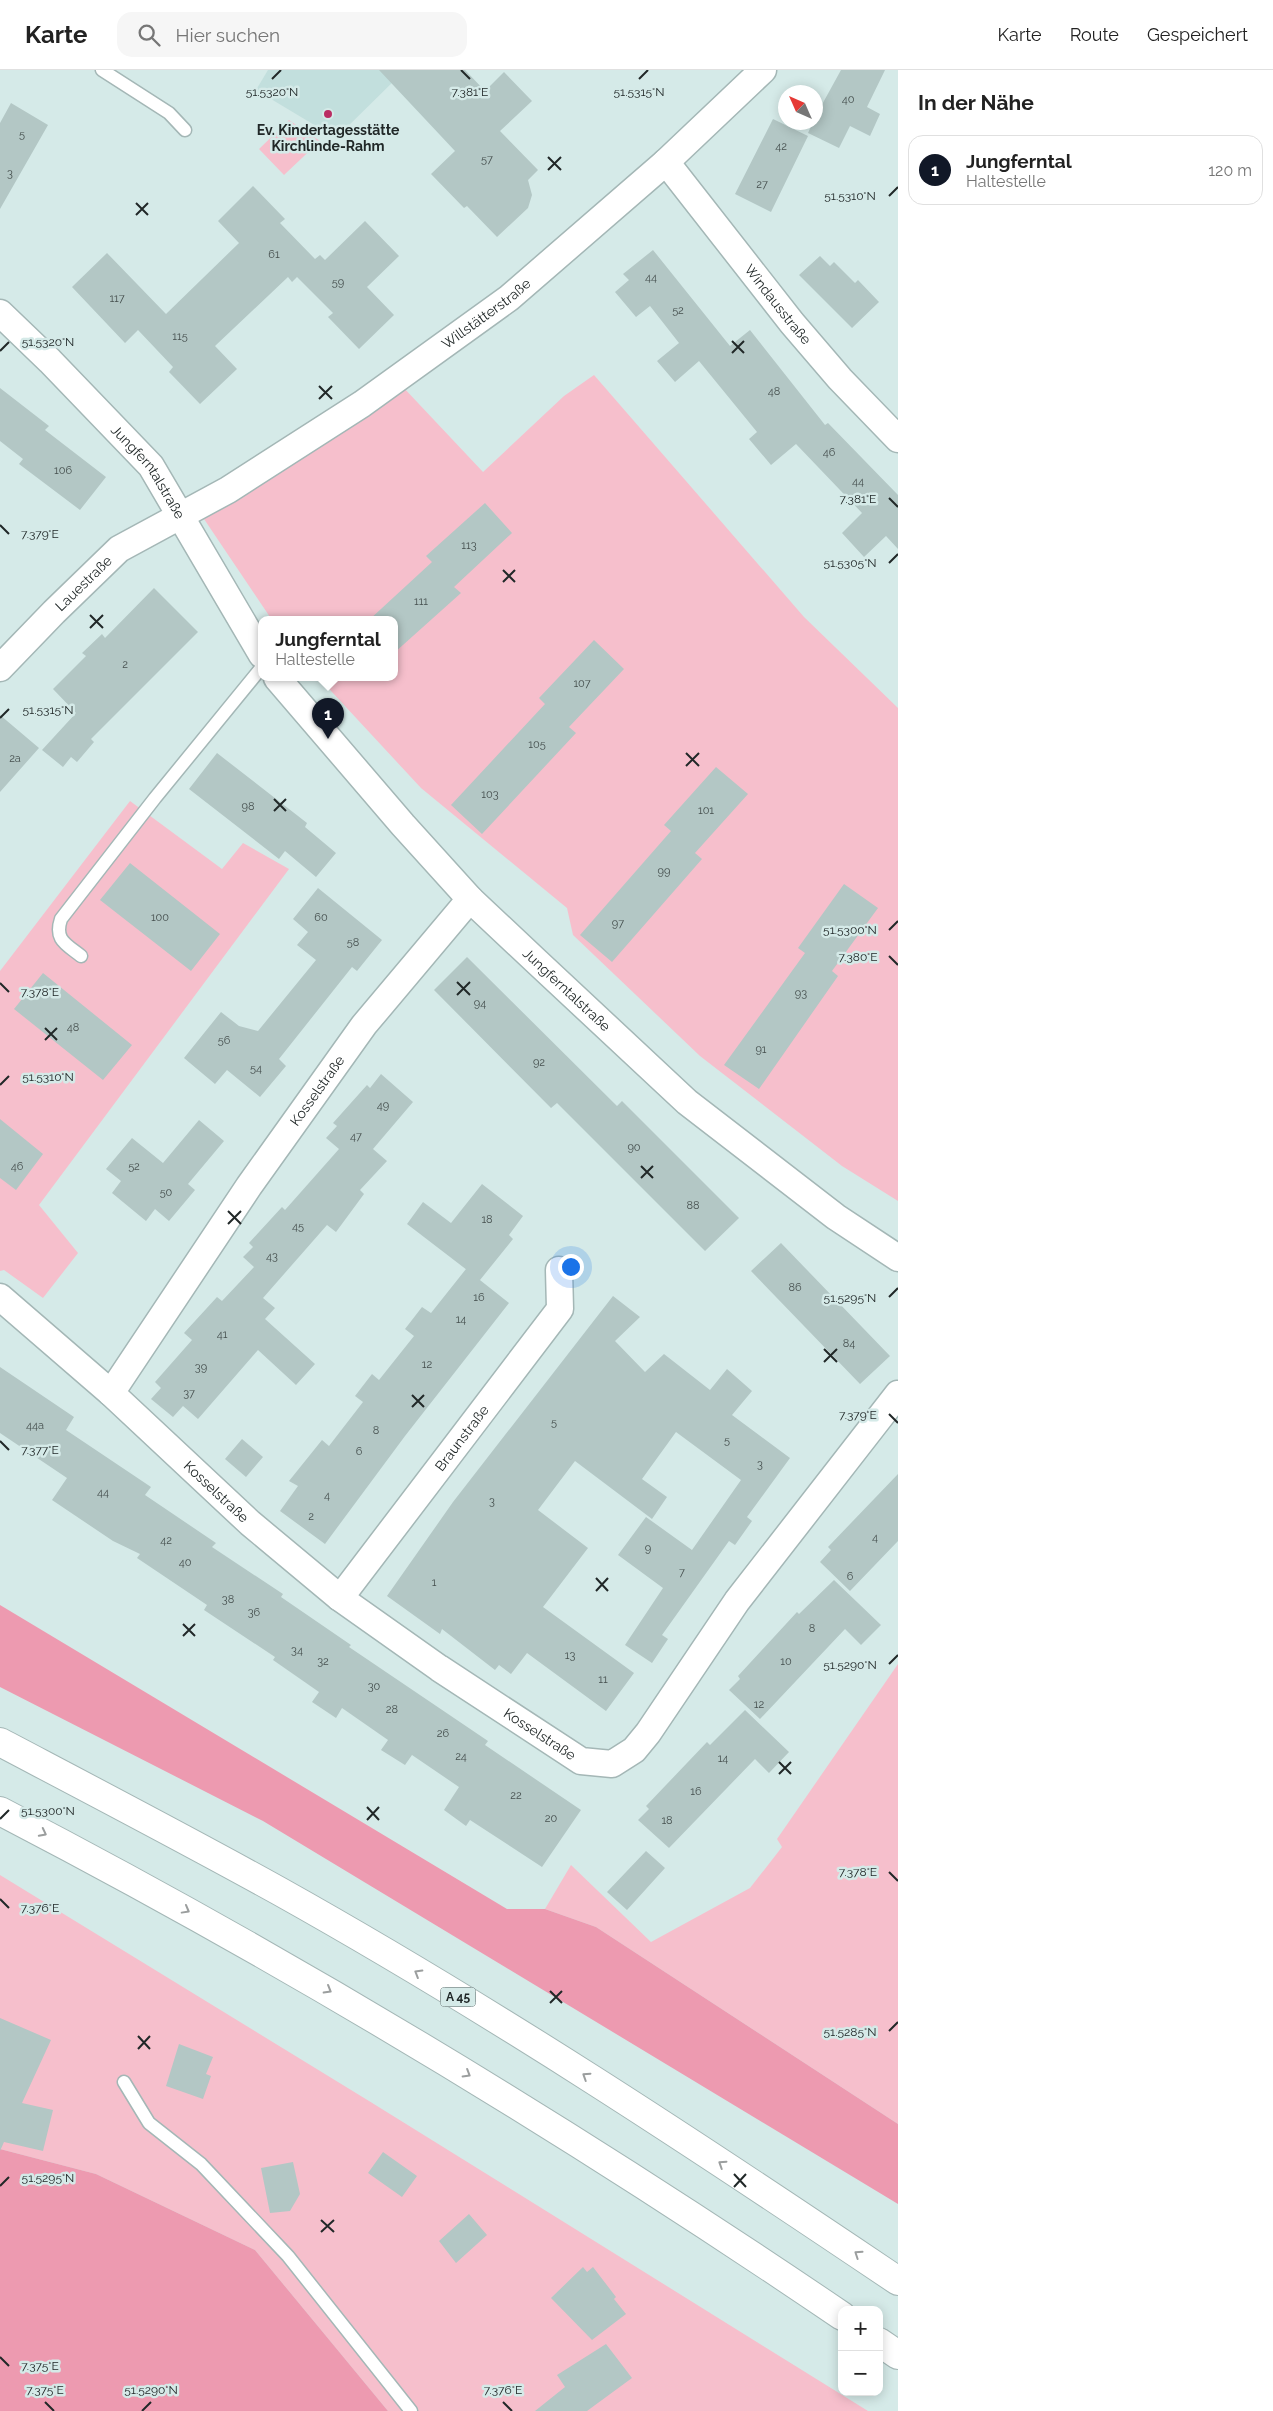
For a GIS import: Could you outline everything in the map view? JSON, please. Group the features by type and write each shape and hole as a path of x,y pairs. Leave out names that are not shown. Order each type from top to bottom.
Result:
{"highway":[{"name":"A 45","path":"0,1742 280,1892 388,1955 635,2107 898,2282"},
{"path":"0,1811 117,1872 363,2011 659,2194 838,2313"},
{"path":"883,2345 898,2355"}],"street":[{"name":"Willstätterstraße","path":"179,517 228,490 362,404 509,298 666,162 764,70"},
{"name":"Windausstraße","path":"666,162 792,324 840,379 898,439"},
{"name":"Jungferntalstraße","path":"0,313 50,361 151,466 179,517 258,648"},
{"name":"Lauestraße","path":"0,668 119,549 179,517"},
{"name":"Jungferntalstraße","path":"280,681 404,826 470,899 687,1102 836,1217 898,1258"},
{"name":"Kosselstraße","path":"111,1393 249,1186 364,1025 470,899"},
{"name":"Braunstraße","path":"340,1598 560,1309 559,1270"},
{"name":"Kosselstraße","path":"0,1297 111,1393 250,1523 340,1598 439,1668 581,1761 612,1764 634,1750 648,1733 737,1601 898,1394"}],"lane":[{"path":"102,70 168,113 185,130"},
{"path":"81,956 61,941 57,930 61,919 155,798 258,672"},
{"path":"124,2082 149,2124 201,2164 288,2256 411,2411"}],"shaded area":[{"name":"Ev. Kindertagesstätte Kirchlinde-Rahm","path":"268,70 405,70 336,138 256,90"},
{"path":"289,120 320,141 284,175 259,149"},
{"path":"594,375 804,617 898,708 898,1201 842,1166 700,1056 573,935 567,908 421,788 322,681 398,681 398,616 269,616 204,519 302,456 402,386 483,472 564,396"},
{"path":"130,801 222,869 243,843 289,869 39,1205 78,1253 43,1298 4,1270 0,1271 0,971"},
{"path":"0,1605 507,1909 545,1909 596,1927 898,2124 898,2204 263,1821 0,1687"},
{"path":"898,1664 898,2124 596,1927 545,1909 571,1865 651,1942 750,1888 782,1847 777,1839"},
{"path":"0,1875 369,2101 838,2392 838,2396 844,2396 868,2411 388,2411 255,2250 96,2174 0,2149"},
{"path":"0,2149 96,2174 255,2250 388,2411 0,2411"}],"building":[{"path":"379,70 465,70 485,91 504,72 532,101 500,131 538,170 528,180 532,195 528,208 497,237 467,206 464,208 431,174 455,151"},
{"path":"841,70 885,70 867,107 880,114 870,136 850,126 839,148 808,133 809,130 823,130 823,103"},
{"path":"11,103 48,125 0,209 0,123"},
{"path":"773,119 778,121 778,130 796,130 808,136 771,212 735,194"},
{"path":"253,186 285,219 280,223 315,259 320,255 325,260 365,221 399,256 367,287 394,315 359,349 328,317 333,313 297,277 292,282 288,277 215,346 237,369 200,404 169,372 173,367 138,330 125,343 72,287 107,253 166,314 239,243 218,221"},
{"path":"653,250 730,346 750,330 825,425 828,423 898,495 898,549 886,536 864,557 842,533 862,513 796,444 771,465 749,439 757,432 699,361 675,382 657,361 679,343 650,306 636,317 615,292 629,280 623,274"},
{"path":"820,256 830,266 834,262 855,283 858,280 879,302 852,328 799,275"},
{"path":"0,388 49,426 45,430 106,477 80,510 19,464 23,459 0,441"},
{"path":"485,503 512,533 454,587 461,593 398,649 398,616 373,616 432,562 426,556"},
{"path":"154,588 198,632 91,739 94,742 77,762 71,757 63,767 42,750 76,713 53,689 86,656 82,653 102,634 105,638"},
{"path":"594,640 624,669 569,727 576,733 482,834 451,805 545,704 539,698"},
{"path":"0,715 39,748 0,792"},
{"path":"217,753 307,823 305,827 336,853 316,877 285,851 279,859 189,789"},
{"path":"716,767 748,794 695,853 702,859 612,962 580,935 671,831 664,825"},
{"path":"130,863 220,934 191,971 100,900"},
{"path":"844,884 878,908 832,971 838,976 759,1089 724,1065 805,953 798,948"},
{"path":"318,888 382,940 357,971 352,967 279,1059 286,1066 260,1097 227,1070 215,1084 184,1058 221,1012 239,1026 258,1031 316,960 297,945 308,932 293,919"},
{"path":"467,957 617,1106 622,1101 739,1218 705,1251 557,1103 551,1108 434,990"},
{"path":"43,973 132,1045 103,1080 14,1009"},
{"path":"381,1074 413,1102 373,1149 387,1161 360,1190 364,1194 336,1232 327,1225 263,1298 275,1308 265,1319 315,1364 296,1385 258,1350 198,1419 183,1406 173,1417 151,1399 161,1388 155,1382 192,1340 184,1333 217,1297 222,1301 254,1267 243,1257 253,1247 249,1243 282,1207 285,1210 339,1149 326,1138 337,1126 333,1123 367,1085 370,1088"},
{"path":"0,1119 43,1154 16,1190 0,1178"},
{"path":"199,1120 224,1141 188,1184 195,1190 169,1221 155,1209 146,1221 112,1193 121,1181 106,1169 132,1138 163,1163"},
{"path":"482,1184 523,1216 509,1235 513,1239 480,1280 407,1224 423,1202 451,1223"},
{"path":"781,1243 890,1356 860,1384 751,1271"},
{"path":"466,1269 509,1303 405,1436 325,1544 280,1511 298,1486 289,1481 322,1440 329,1446 363,1402 355,1396 372,1374 379,1380 414,1336 405,1329 422,1307 431,1313"},
{"path":"613,1296 640,1317 615,1341 645,1372 664,1354 710,1390 727,1369 752,1391 732,1415 790,1458 747,1517 752,1521 735,1545 729,1541 662,1635 668,1639 652,1663 625,1645 663,1588 618,1555 646,1517 692,1550 741,1480 676,1432 642,1479 667,1497 652,1519 575,1461 538,1510 588,1548 543,1607 634,1673 606,1711 527,1653 511,1674 499,1665 495,1670 442,1629 440,1634 387,1596 453,1502"},
{"path":"0,1367 74,1417 66,1430 151,1487 145,1495 216,1543 212,1547 283,1594 281,1597 351,1645 349,1647 488,1741 485,1745 581,1810 542,1867 470,1820 466,1826 444,1810 459,1787 412,1755 405,1765 381,1750 388,1740 342,1708 336,1718 312,1702 319,1692 273,1660 275,1657 204,1610 207,1605 137,1558 140,1554 113,1541 52,1500 67,1478 0,1433"},
{"path":"242,1439 263,1457 246,1477 225,1459"},
{"path":"898,1474 898,1541 850,1591 820,1562 831,1550 828,1547"},
{"path":"834,1580 881,1625 861,1645 845,1629 760,1719 729,1690 740,1679 738,1676 797,1612 799,1614"},
{"path":"745,1710 789,1752 769,1773 755,1759 669,1848 638,1820 649,1809 646,1806 707,1742 710,1745"},
{"path":"646,1851 665,1868 627,1910 607,1892"},
{"path":"0,2018 51,2040 22,2103 53,2110 43,2151 4,2142 0,2151"},
{"path":"179,2044 213,2057 206,2074 211,2076 203,2099 166,2086"},
{"path":"383,2152 417,2176 402,2197 368,2173"},
{"path":"293,2162 300,2194 290,2211 270,2213 261,2168"},
{"path":"469,2214 487,2235 456,2263 439,2241"},
{"path":"583,2267 587,2272 593,2267 616,2297 614,2299 626,2314 592,2340 551,2298"},
{"path":"606,2344 632,2378 587,2411 535,2411 565,2387 557,2375"}],"place":[{"name":"Ev. Kindertagesstätte Kirchlinde-Rahm","path":"328,114"},
{"name":"Jungferntal","path":"328,739"}]}
